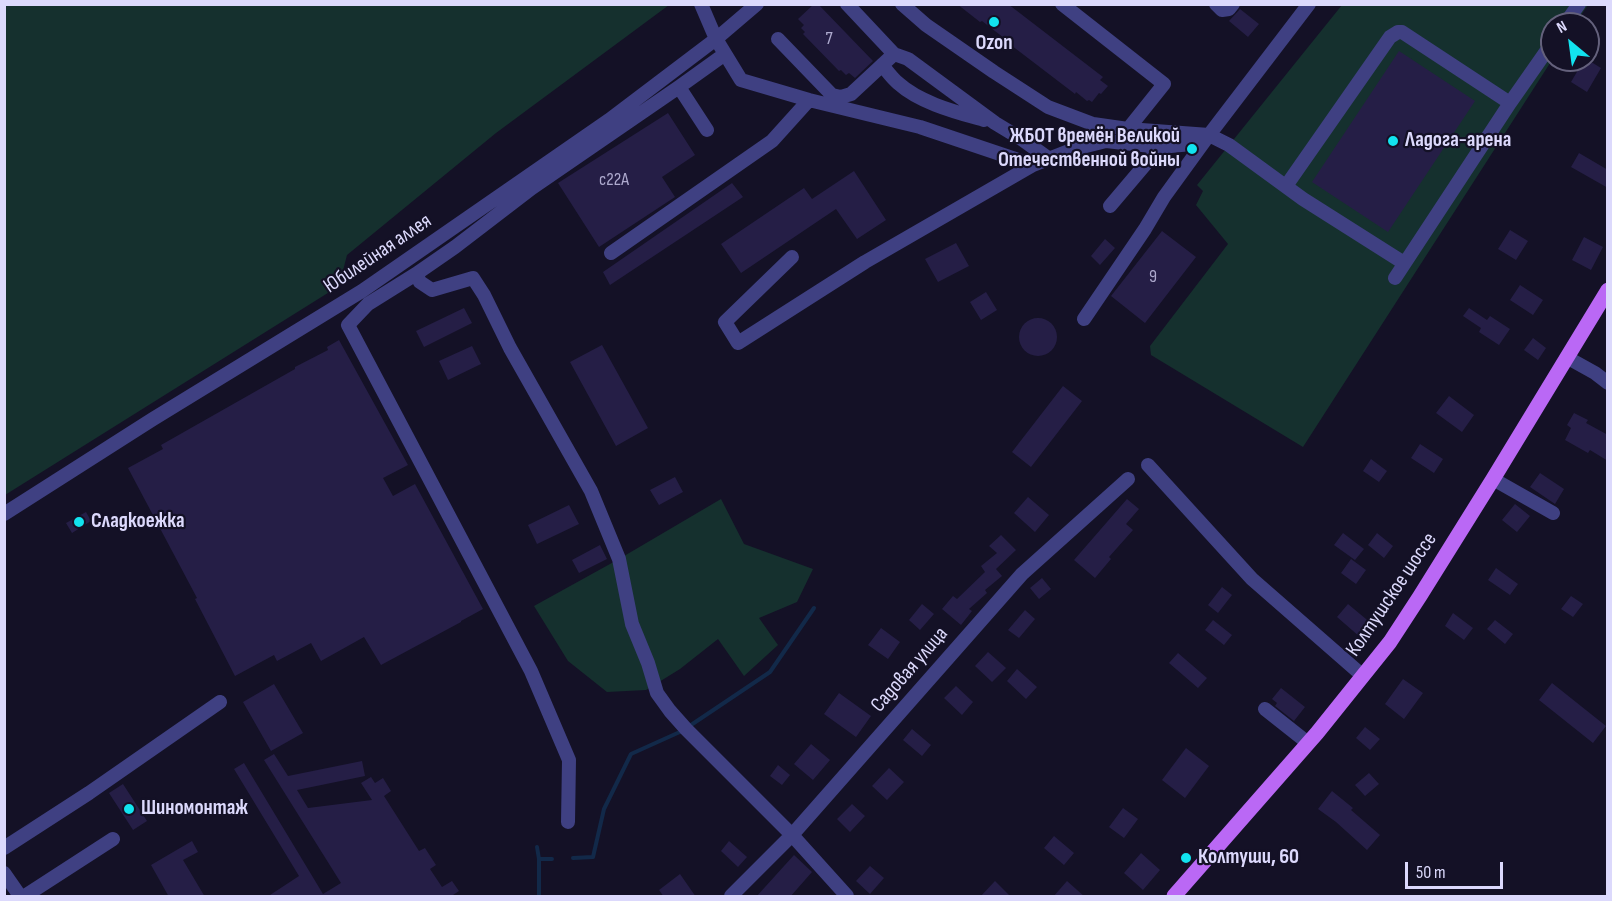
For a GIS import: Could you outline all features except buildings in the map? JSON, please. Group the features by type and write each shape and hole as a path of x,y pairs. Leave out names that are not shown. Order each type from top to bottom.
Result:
{"main road":[{"name":"Колтушское шоссе","path":"1174,897 1308,743 1390,642 1608,290"}],"street":[{"path":"701,4 716,39 741,80 809,100 920,127 1033,165"},
{"name":"Юбилейная аллея","path":"4,514 153,419 362,291 609,120 716,39 757,4"},
{"path":"847,4 894,54 908,59 994,123 1048,158"},
{"path":"902,4 926,25 1048,106 1093,124 1205,139 1229,145 1303,199 1404,263"},
{"path":"1062,4 1164,84 1128,129"},
{"path":"1216,4 1222,10 1229,9 1233,4"},
{"path":"1084,319 1164,196 1309,4"},
{"path":"1286,186 1390,37 1398,32 1402,32 1510,103"},
{"path":"778,39 832,95 842,98 851,94 894,54"},
{"path":"568,822 569,760 531,671 348,324 368,303 455,247 532,188 680,87 724,54"},
{"path":"1395,278 1540,60"},
{"path":"882,65 898,83 918,96 950,110 994,123"},
{"path":"680,87 707,130"},
{"path":"611,253 772,141 809,100"},
{"path":"792,257 725,322 738,343 866,262 1048,158 1106,141 1160,147 1205,139"},
{"path":"1110,206 1160,147"},
{"path":"416,274 420,282 432,290 473,278 591,491 619,559 632,624 657,693 686,729 792,835 847,897"},
{"path":"1568,358 1608,383"},
{"path":"1148,465 1252,579 1363,676"},
{"name":"Садовая улица","path":"731,897 792,835 1022,574 1128,479"},
{"path":"1493,479 1553,513"},
{"path":"4,848 89,793 220,702"},
{"path":"1265,709 1308,743"},
{"path":"25,897 113,839"},
{"path":"7,882 20,897"}],"green space":[{"path":"5,4 669,5 496,133 347,255 339,286 5,495"},
{"path":"1342,5 1588,5 1583,12 1540,12 1540,72 1544,72 1303,447 1151,355 1150,346 1228,244 1196,205 1203,191 1197,185"},
{"path":"721,499 744,544 813,569 797,602 759,618 778,645 744,676 718,639 680,669 646,690 607,692 568,661 534,606"}],"waterway":[{"path":"688,727 770,672 814,608"},
{"path":"573,858 593,857 604,809 631,754 682,731"},
{"path":"537,847 539,896"},
{"path":"539,859 552,859"}],"place":[{"name":"Ozon","path":"994,22"},
{"name":"Ладога-арена","path":"1393,141"},
{"name":"ЖБОТ времён Великой Отечественной войны","path":"1192,149"},
{"name":"Сладкоежка","path":"79,522"},
{"name":"Шиномонтаж","path":"129,809"},
{"name":"Колтуши, 60","path":"1186,858"}]}
